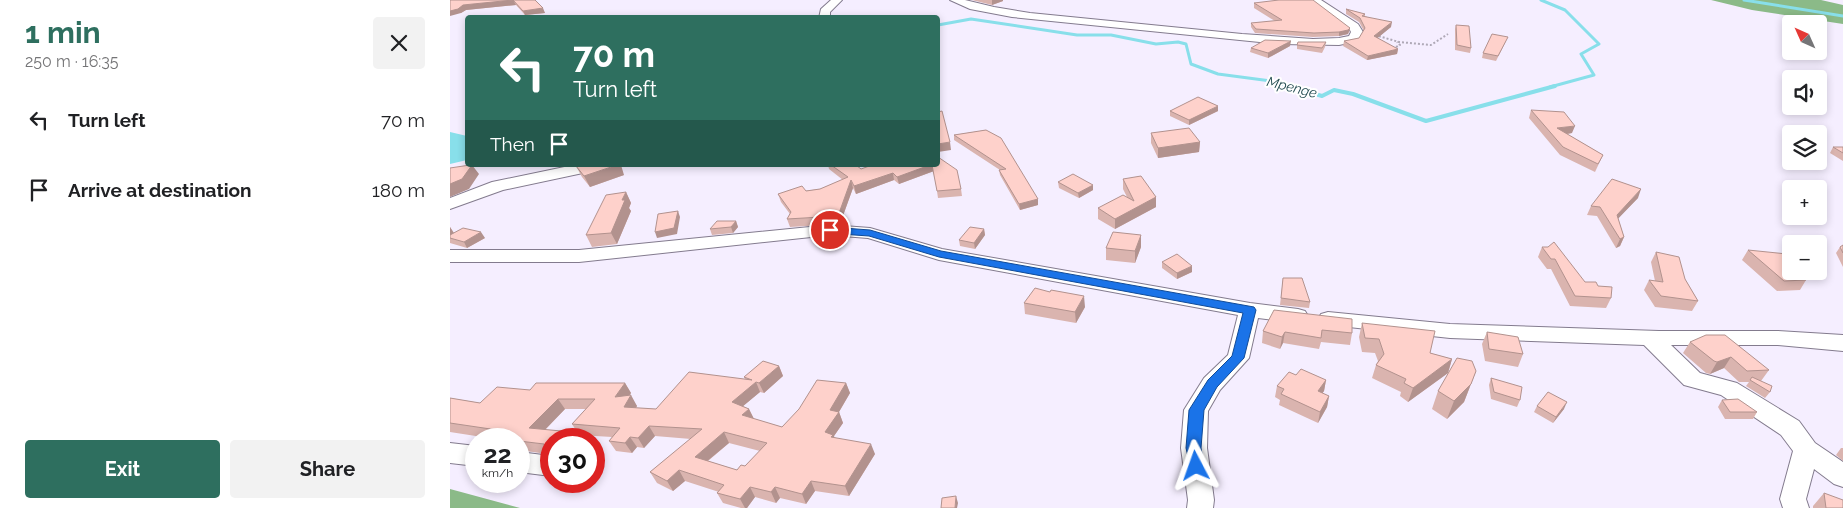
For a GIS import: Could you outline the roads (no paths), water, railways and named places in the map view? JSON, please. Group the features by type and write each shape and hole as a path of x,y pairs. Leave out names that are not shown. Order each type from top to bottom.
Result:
{"street":[{"path":"824,15 825,11 837,0"},
{"path":"959,1 976,7 1060,19 1287,40 1350,40 1355,30 1314,0"},
{"path":"450,204 498,186 588,167"},
{"path":"450,256 579,256 830,230 853,231 870,233 939,254 1250,310 1412,328 1650,337 1778,338 1843,344"},
{"path":"1200,508 1201,500 1194,448 1196,410 1212,384 1238,358 1250,310"},
{"path":"1650,337 1692,378 1729,389 1790,428 1806,450 1843,476"},
{"path":"1796,508 1793,499 1806,450"},
{"path":"450,453 465,455"}],"water":[{"path":"450,132 465,136 465,160 450,164"}],"waterway":[{"name":"Mpenge","path":"1541,0 1565,10 1599,44 1581,54 1594,75 1550,87"},
{"name":"Mpenge","path":"1744,0 1843,16"},
{"name":"Mpenge","path":"940,25 971,19 1077,35 1111,35 1156,44 1178,42 1186,44 1191,64 1218,74 1271,81 1292,87"},
{"name":"Mpenge","path":"1287,86 1322,96 1334,90 1353,94 1426,121 1555,86"}]}
